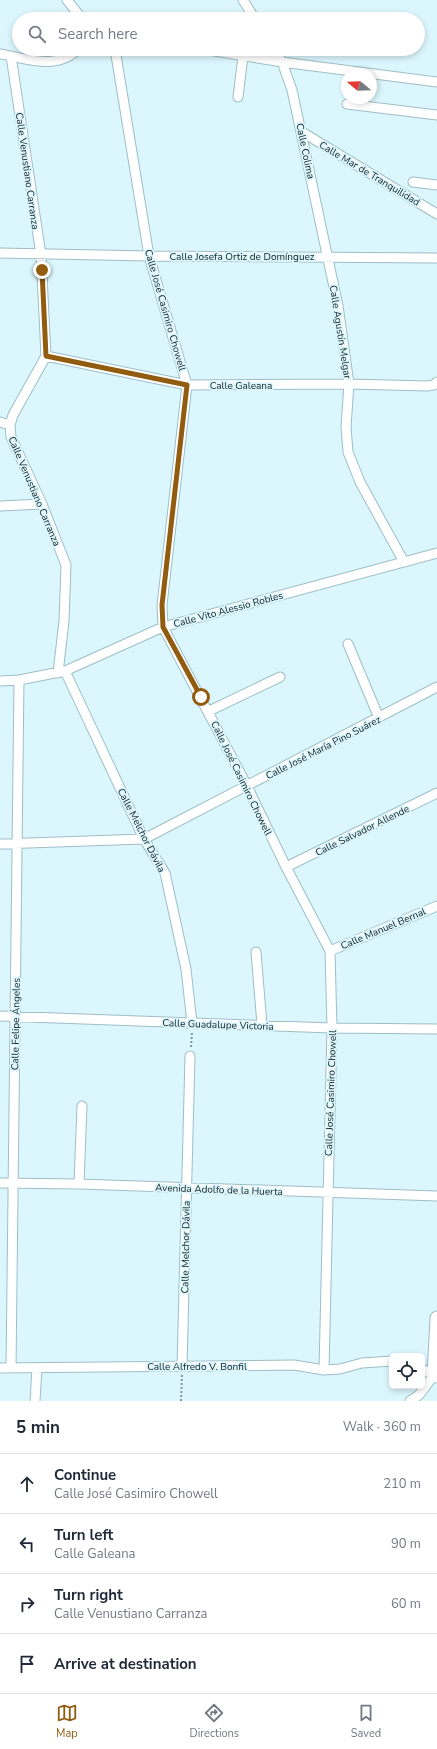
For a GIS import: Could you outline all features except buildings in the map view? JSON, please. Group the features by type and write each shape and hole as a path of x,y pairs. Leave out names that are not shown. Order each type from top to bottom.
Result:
{"street":[{"path":"67,0 76,12"},
{"path":"243,0 251,12"},
{"path":"0,54 48,62 62,59 67,56"},
{"name":"Calle Venustiano Carranza","path":"11,56 41,255 46,356 18,404 10,425 11,437 14,446 42,504 66,565 61,672"},
{"name":"Calle José Casimiro Chowell","path":"116,56 149,256 187,385 162,605 163,627 209,711 286,867 330,951 332,1028 324,1370"},
{"path":"238,97 243,56 437,82"},
{"name":"Calle Colima","path":"278,56 292,90 329,256"},
{"path":"347,104 437,115"},
{"name":"Calle Mar de Tranquilidad","path":"302,132 437,214"},
{"path":"413,182 437,185"},
{"name":"Calle Josefa Ortiz de Domínguez","path":"0,253 41,255 437,258"},
{"name":"Calle Agustín Melgar","path":"329,256 349,384 346,427 348,452 360,482 404,562"},
{"name":"Calle Galeana","path":"46,356 187,385 349,384 428,386 434,385 437,382"},
{"path":"0,422 10,425"},
{"path":"0,506 42,504"},
{"name":"Calle Vito Alessio Robles","path":"0,681 19,680 61,672 163,627 437,553"},
{"path":"348,644 379,718"},
{"name":"Calle Melchor Dávila","path":"61,672 144,839 165,873 186,969 192,1023"},
{"path":"209,711 280,677"},
{"name":"Calle Felipe Ángeles","path":"11,1368 19,680"},
{"name":"Calle José María Pino Suárez","path":"0,844 18,842 144,839 437,687"},
{"name":"Calle Salvador Allende","path":"286,867 437,793"},
{"name":"Calle Manuel Bernal","path":"330,951 437,906"},
{"path":"256,952 262,1025"},
{"name":"Calle Guadalupe Victoria","path":"0,1016 332,1028 437,1029"},
{"name":"Calle Melchor Dávila","path":"182,1366 190,1056"},
{"path":"79,1184 82,1106"},
{"name":"Avenida Adolfo de la Huerta","path":"0,1183 79,1184 437,1196"},
{"path":"410,1401 419,1395 431,1373 437,1318"},
{"name":"Calle Alfredo V. Bonfil","path":"0,1368 294,1365 324,1370 340,1369 362,1363 389,1362"},
{"path":"35,1401 37,1368"}],"path":[{"path":"190,1056 192,1023"},
{"path":"180,1401 182,1366"}],"route":[{"path":"42,270 46,356 187,385 162,605 163,627 201,697"}]}
